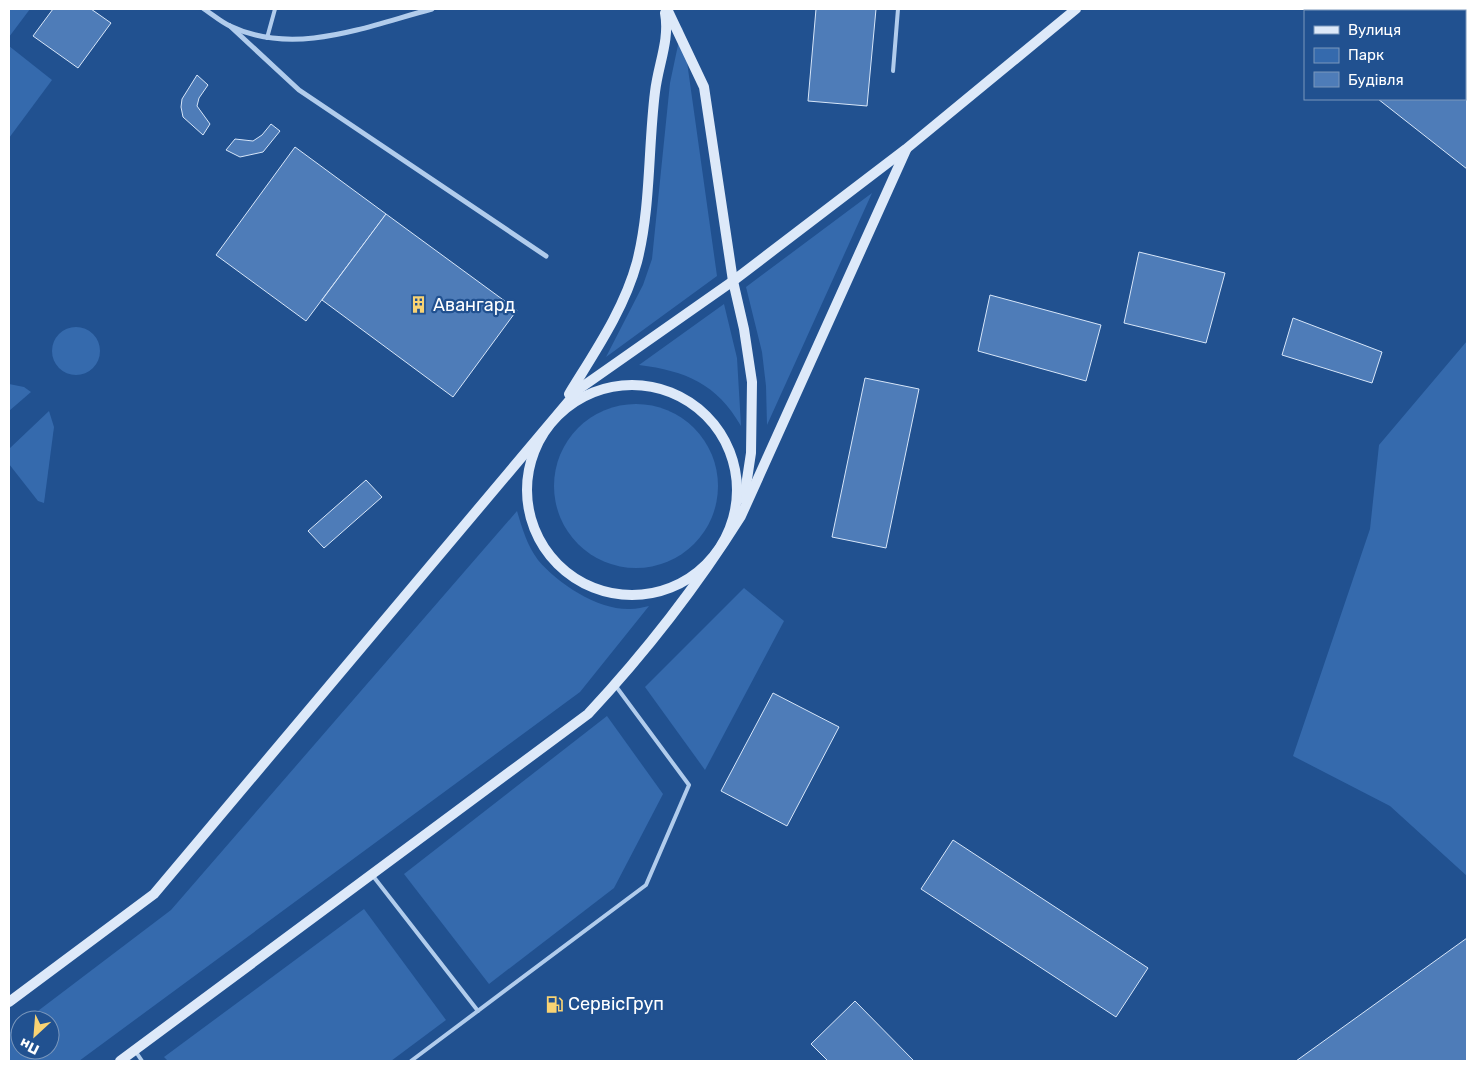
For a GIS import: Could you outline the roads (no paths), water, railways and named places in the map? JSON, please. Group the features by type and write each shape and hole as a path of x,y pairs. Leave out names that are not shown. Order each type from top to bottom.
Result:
{"main road":[{"path":"665,9 704,87 733,281 744,330 752,382 751,453 747,488 739,514 723,545 705,567 682,583 654,593 624,595 595,588 568,573 547,552 533,525 527,496 529,467 539,440 556,416 608,330 636,264 643,236 655,90 668,29 665,9"},
{"path":"9,1002 154,894 579,389 733,281 906,149 1076,9"},
{"path":"120,1061 588,714 615,685 723,545 741,516 906,149"},
{"path":"556,416 584,395 618,385 652,386 684,397 710,418 729,446 738,478 736,513 723,545"}],"street":[{"path":"204,9 230,26 299,90 546,256"},
{"path":"230,26 267,38 304,41 344,33 432,9"}],"lane":[{"path":"267,38 275,9"},
{"path":"893,70 898,9"},
{"path":"411,1061 646,884 689,785 615,685"},
{"path":"372,874 478,1011"},
{"path":"134,1050 142,1061"}],"place":[{"name":"Авангард","path":"419,305"},
{"name":"СервісГруп","path":"554,1004"}]}
